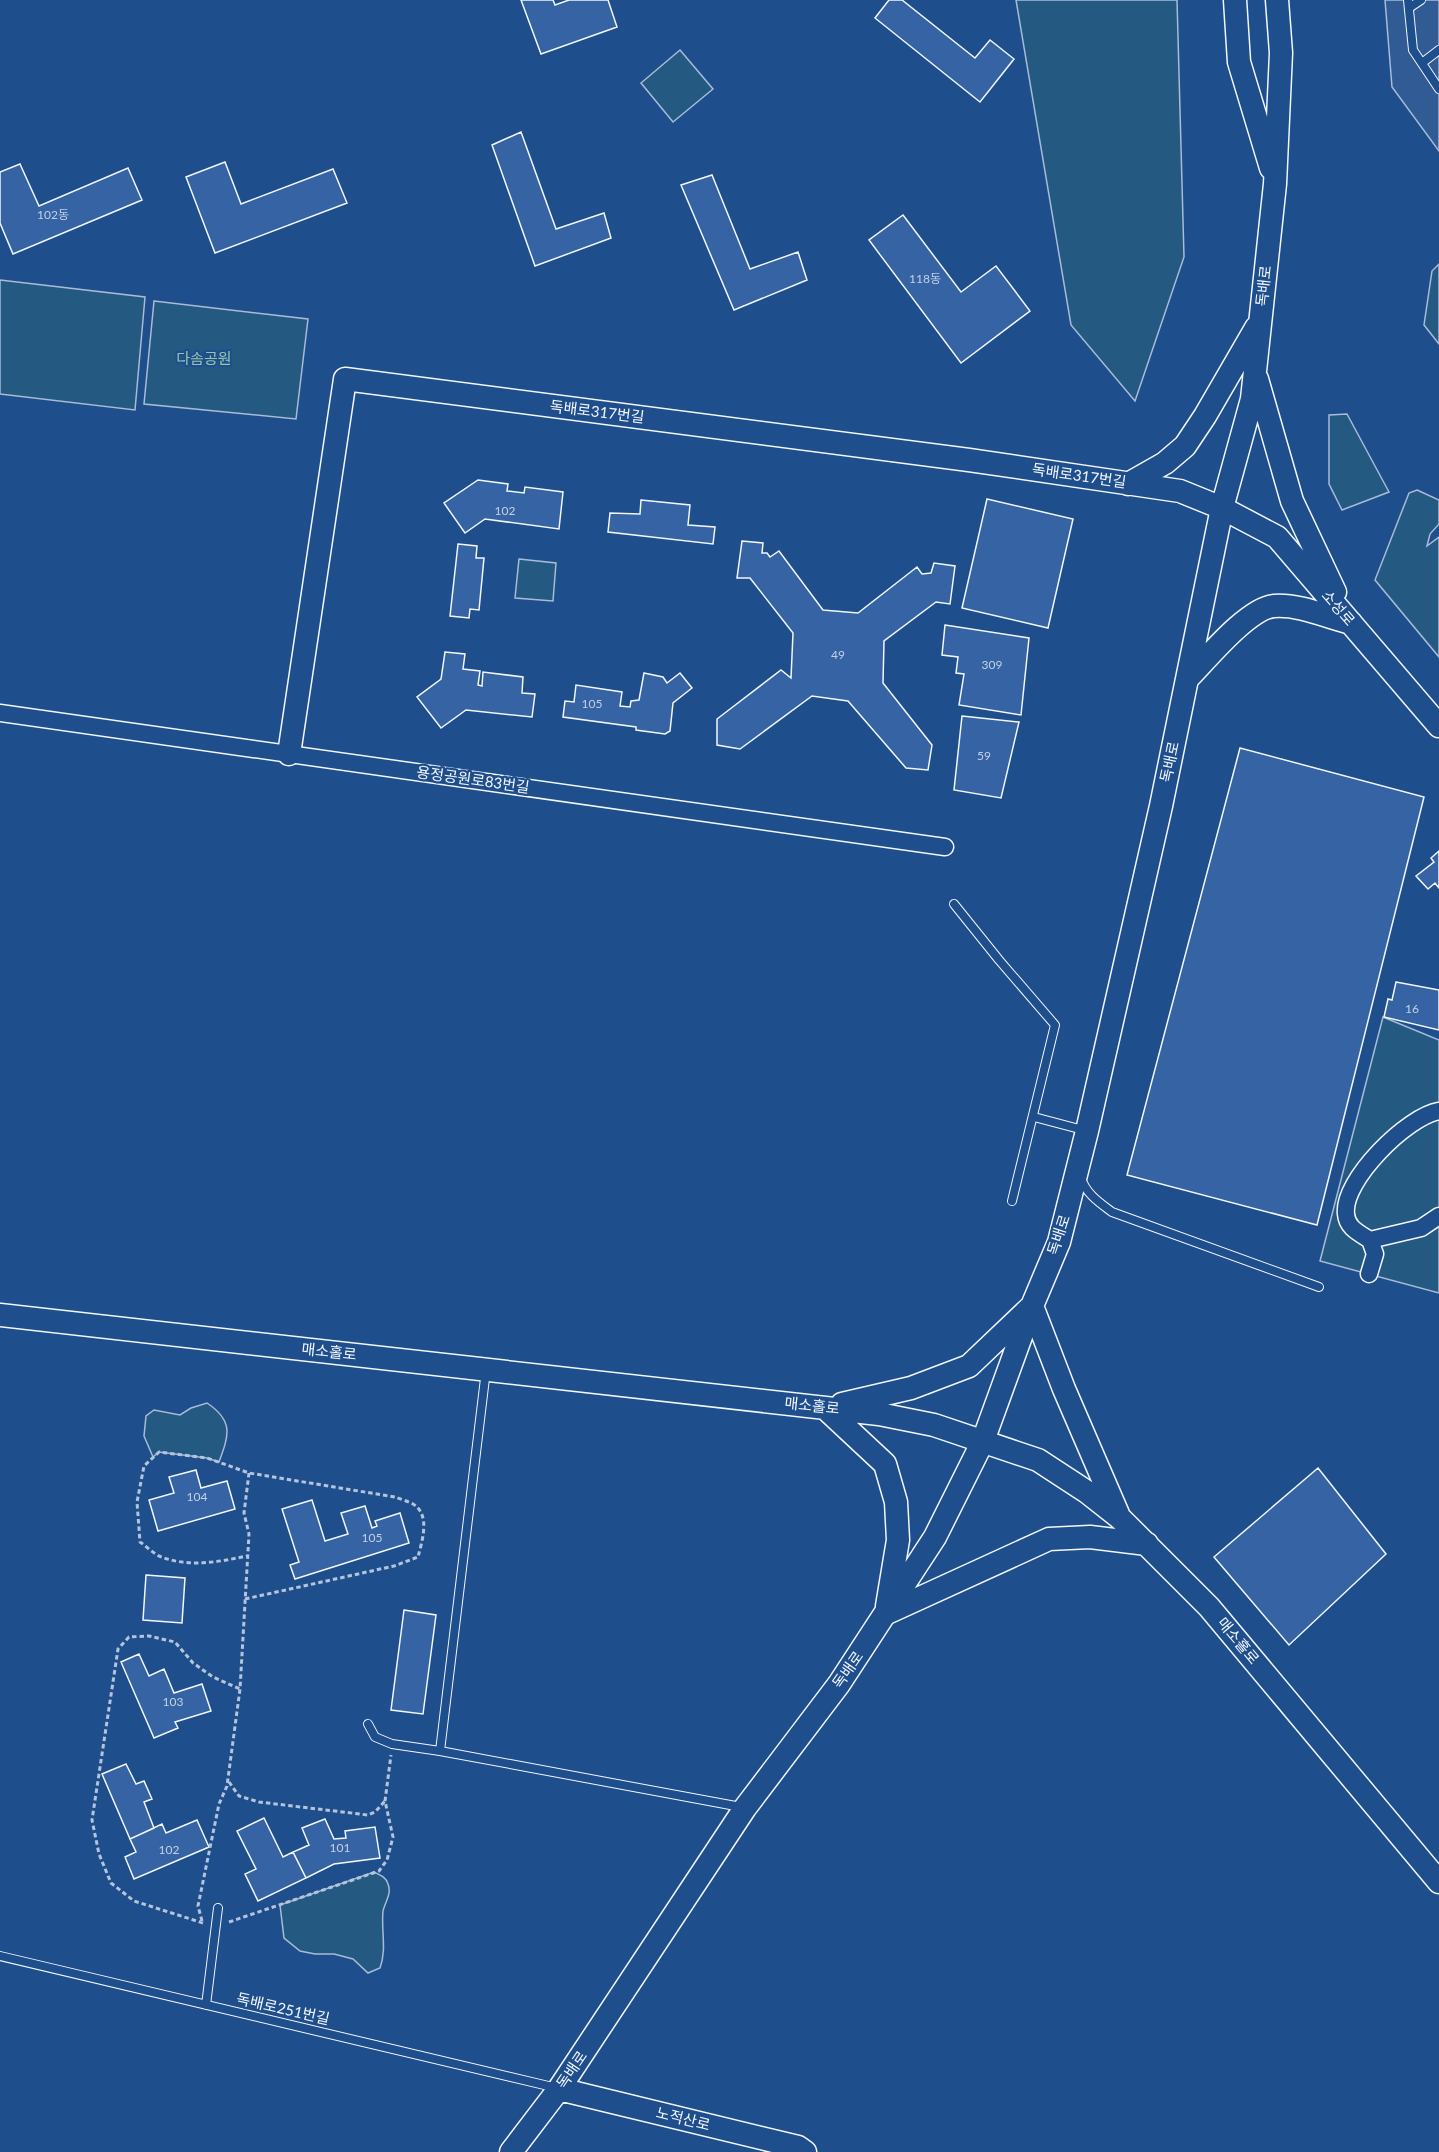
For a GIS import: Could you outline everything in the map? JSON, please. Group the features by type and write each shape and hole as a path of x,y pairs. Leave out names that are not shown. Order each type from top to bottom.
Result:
{"main road":[{"name":"독배로","path":"1234,0 1239,62 1275,184"},
{"name":"독배로","path":"511,2152 559,2089 745,1808 839,1683 935,1537 983,1441 1032,1306 1059,1242 1087,1131 1158,818 1222,508 1252,399 1275,184 1281,53 1277,0"},
{"path":"1128,483 1165,463 1185,446 1205,416 1261,318"},
{"path":"1255,372 1295,509 1351,623"},
{"name":"독배로317번길","path":"289,754 345,379 969,460 1128,483 1180,491 1222,508"},
{"name":"소성로","path":"1222,508 1277,537 1439,726"},
{"path":"1187,679 1246,620 1263,608 1277,606 1302,610 1351,623"},
{"path":"825,1408 911,1388 969,1366 1032,1306 1064,1389 1120,1518"},
{"name":"매소홀로","path":"0,1315 879,1414 934,1425 1038,1460 1087,1492 1120,1518 1209,1607 1439,1882"},
{"path":"825,1408 885,1464 896,1502 898,1539 886,1614"},
{"path":"886,1614 1049,1539 1090,1537 1147,1544"},
{"name":"노적산로","path":"559,2089 798,2147 805,2152"}],"street":[{"name":"용정공원로83번길","path":"0,713 945,847"},
{"path":"1369,1275 1375,1254 1370,1240 1352,1229 1346,1214 1348,1198 1366,1167 1383,1147 1412,1124 1439,1111"},
{"path":"1370,1240 1421,1228 1439,1216"}],"lane":[{"path":"1421,0 1409,4 1413,50 1439,89"},
{"path":"1422,63 1439,50"},
{"path":"954,904 1055,1025 1012,1201"},
{"path":"1034,1117 1087,1131"},
{"path":"1078,1167 1084,1187 1112,1212 1319,1287"},
{"path":"440,1751 486,1370"},
{"path":"368,1724 375,1737 392,1744 745,1808"},
{"path":"206,2005 218,1908"},
{"name":"독배로251번길","path":"0,1956 559,2089"}],"path":[{"path":"245,1599 394,1566 418,1557 424,1535 423,1518 415,1505 395,1497 249,1473 205,1458 159,1452 144,1466 137,1502 140,1542 159,1555 192,1563 217,1563 247,1556"},
{"path":"203,1923 198,1906 219,1804 228,1781 240,1689 249,1534 244,1513 249,1473"},
{"path":"240,1689 213,1677 193,1663 175,1642 149,1635 129,1637 118,1649 92,1820 99,1854 111,1883 134,1901 216,1927 379,1871 387,1860 393,1837 385,1800 392,1744"},
{"path":"228,1781 239,1796 259,1802 368,1815 375,1812 385,1800"}],"green space":[{"path":"1016,0 1177,0 1184,257 1135,401 1071,325"},
{"path":"680,50 713,89 673,122 641,83"},
{"path":"1439,264 1439,344 1424,325 1432,271"},
{"path":"0,280 145,297 135,410 0,394"},
{"name":"다솜공원","path":"154,301 308,319 296,419 144,404"},
{"path":"1347,414 1389,492 1342,510 1329,484 1329,415"},
{"path":"1417,490 1439,500 1439,524 1430,534 1427,546 1439,537 1439,657 1375,580 1409,493"},
{"path":"519,559 556,563 553,601 515,598"},
{"path":"1383,1017 1439,1040 1439,1293 1320,1261"},
{"path":"207,1403 222,1416 227,1429 219,1462 207,1458 159,1452 153,1457 144,1436 146,1416 154,1410 180,1415 191,1408"},
{"path":"374,1872 384,1878 389,1888 383,1911 383,1954 380,1968 368,1973 353,1959 334,1954 300,1951 284,1938 280,1905"}],"shaded area":[{"path":"1385,0 1439,0 1439,151 1392,87"}],"building":[{"path":"521,0 553,0 555,5 569,0 608,0 617,27 541,54"},
{"path":"889,0 902,0 975,58 990,40 1014,59 980,102 875,18"},
{"path":"521,132 556,229 604,213 611,238 535,266 492,145"},
{"path":"225,162 241,204 333,169 347,203 215,253 186,177"},
{"path":"20,164 39,206 128,168 142,200 13,254 0,223 0,172"},
{"path":"712,175 750,269 798,252 807,280 734,310 681,185"},
{"path":"903,215 961,292 996,266 1030,311 961,363 869,240"},
{"path":"478,480 508,484 507,491 524,493 525,487 563,492 559,529 485,519 465,533 444,503"},
{"path":"987,499 1073,519 1048,628 962,608"},
{"path":"641,500 690,505 688,525 715,527 713,544 608,532 610,513 640,514"},
{"path":"742,541 763,543 762,553 767,553 770,557 779,551 823,610 858,613 917,567 922,574 931,573 934,563 955,566 950,604 936,602 884,641 883,683 932,745 928,770 906,768 848,701 812,696 740,749 717,745 717,719 781,670 791,678 793,633 750,578 737,578"},
{"path":"458,544 477,546 476,558 484,558 479,610 470,609 469,618 450,616"},
{"path":"945,625 1029,638 1021,715 959,705 964,674 956,673 958,657 942,655"},
{"path":"445,652 465,654 463,669 480,671 478,685 482,686 483,672 523,677 522,693 535,694 532,717 466,710 441,728 417,697 441,679"},
{"path":"644,673 663,677 667,683 680,673 692,688 673,703 670,731 665,734 636,730 636,727 563,717 565,701 574,702 576,685 622,692 620,706 630,707 631,701 639,700"},
{"path":"962,716 1019,722 1001,798 954,790"},
{"path":"1240,748 1424,797 1317,1225 1127,1175"},
{"path":"1439,851 1439,888 1435,883 1428,889 1416,876 1434,862 1431,858"},
{"path":"1396,982 1439,990 1439,1030 1384,1017 1388,999 1392,1000"},
{"path":"1318,1468 1386,1554 1289,1645 1214,1557"},
{"path":"196,1470 201,1488 227,1481 235,1509 158,1531 149,1500 174,1493 169,1477"},
{"path":"312,1500 325,1541 348,1534 341,1513 365,1506 372,1528 377,1526 375,1521 400,1513 409,1543 295,1579 290,1565 299,1562 282,1509"},
{"path":"146,1575 185,1578 182,1623 143,1620"},
{"path":"404,1610 436,1615 423,1714 391,1710"},
{"path":"139,1654 149,1676 164,1669 174,1693 202,1684 211,1711 175,1722 178,1728 154,1738 121,1662"},
{"path":"126,1764 136,1784 144,1781 152,1799 144,1802 154,1828 130,1839 102,1774"},
{"path":"264,1818 283,1857 293,1852 306,1878 258,1901 245,1874 256,1869 237,1831"},
{"path":"325,1819 334,1839 346,1838 345,1831 375,1827 380,1858 334,1864 306,1878 293,1852 309,1845 302,1828"},
{"path":"197,1820 209,1847 134,1879 125,1857 136,1852 130,1839 162,1824 166,1833"}]}
